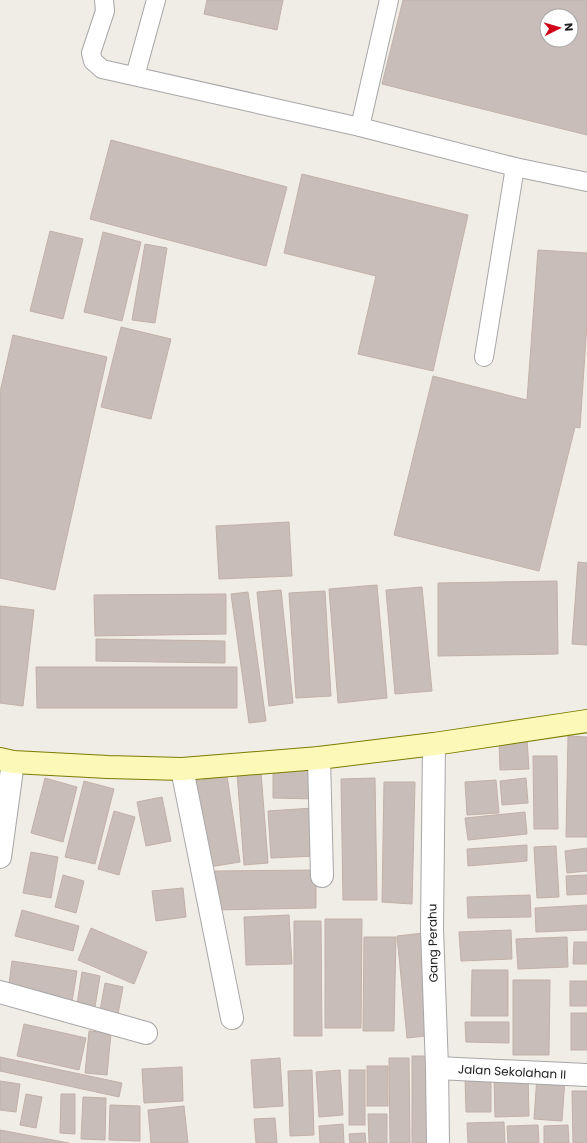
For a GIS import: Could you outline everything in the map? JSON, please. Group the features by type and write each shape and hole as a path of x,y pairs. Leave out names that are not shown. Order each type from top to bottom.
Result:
{"street":[{"path":"0,857 7,761 108,767 182,769 319,758 434,744 587,721"},
{"name":"Gang Perahu","path":"434,744 432,928 438,1143"},
{"path":"319,758 322,876"},
{"path":"182,769 232,1018"},
{"path":"0,992 146,1033"},
{"name":"Jalan Sekolahan II","path":"437,1068 587,1075"}],"lane":[{"path":"135,76 156,0"},
{"path":"360,127 389,0"},
{"path":"109,4 91,52 93,61 102,69 360,127 516,167 587,182"},
{"path":"484,357 516,167"}],"building":[{"path":"207,0 283,0 277,30 204,14"},
{"path":"403,0 587,0 587,135 382,84"},
{"path":"111,140 287,187 266,266 90,219"},
{"path":"302,174 468,215 433,371 358,354 376,276 284,253"},
{"path":"50,231 83,239 63,319 30,311"},
{"path":"103,232 141,242 122,321 84,312"},
{"path":"145,244 167,248 155,323 132,320"},
{"path":"538,250 587,253 587,323 580,428 575,427 539,571 394,535 433,376 527,400"},
{"path":"121,327 171,339 151,419 101,407"},
{"path":"13,335 107,357 55,590 0,578 0,392"},
{"path":"289,522 292,576 219,579 216,526"},
{"path":"578,562 587,563 587,645 572,644"},
{"path":"557,581 558,654 438,656 438,583"},
{"path":"377,585 387,698 338,703 329,589"},
{"path":"422,587 432,691 395,694 386,590"},
{"path":"281,590 293,703 269,706 257,592"},
{"path":"325,591 331,696 296,698 289,593"},
{"path":"248,592 266,721 249,723 231,594"},
{"path":"226,594 226,634 95,636 94,595"},
{"path":"0,606 34,610 23,706 0,703"},
{"path":"96,639 225,641 225,663 96,661"},
{"path":"36,667 237,667 237,708 37,708"},
{"path":"568,736 587,737 587,837 566,837"},
{"path":"527,739 529,769 500,770 499,741"},
{"path":"533,756 557,756 558,829 534,829"},
{"path":"273,768 317,769 317,799 273,798"},
{"path":"261,772 268,863 244,865 237,773"},
{"path":"227,776 240,862 203,868 189,782"},
{"path":"45,778 77,787 63,842 31,833"},
{"path":"375,778 377,900 343,900 341,779"},
{"path":"526,778 528,803 502,805 500,781"},
{"path":"496,780 499,813 467,815 465,782"},
{"path":"84,781 114,789 95,864 65,857"},
{"path":"384,782 415,782 412,904 382,902"},
{"path":"162,797 171,841 146,846 137,802"},
{"path":"313,808 316,856 271,858 268,811"},
{"path":"114,811 135,817 119,875 98,869"},
{"path":"525,812 527,834 468,840 465,818"},
{"path":"527,845 527,861 468,866 467,849"},
{"path":"556,846 559,897 537,898 534,847"},
{"path":"587,848 587,871 567,873 565,851"},
{"path":"31,852 58,857 51,898 23,893"},
{"path":"316,870 316,908 215,910 215,871"},
{"path":"63,875 84,881 76,913 55,907"},
{"path":"587,875 587,894 567,895 566,876"},
{"path":"183,888 186,917 156,921 152,891"},
{"path":"530,895 531,917 468,918 467,897"},
{"path":"587,905 587,930 536,932 535,908"},
{"path":"22,910 79,926 73,951 15,936"},
{"path":"289,915 292,964 246,965 244,917"},
{"path":"325,919 362,919 361,1028 325,1028"},
{"path":"294,921 321,921 322,1036 294,1036"},
{"path":"91,928 147,952 134,984 78,960"},
{"path":"511,930 512,959 461,961 459,932"},
{"path":"424,933 434,1035 407,1038 397,936"},
{"path":"364,937 396,937 394,1031 363,1031"},
{"path":"567,937 568,967 518,969 516,939"},
{"path":"574,942 587,942 587,964 573,964"},
{"path":"12,961 77,971 72,1002 8,992"},
{"path":"472,970 508,970 508,1016 471,1016"},
{"path":"82,972 100,976 95,1007 77,1004"},
{"path":"513,980 550,980 549,1055 513,1055"},
{"path":"570,981 587,981 587,1006 570,1006"},
{"path":"105,983 123,987 117,1020 99,1016"},
{"path":"571,1013 587,1013 587,1050 571,1050"},
{"path":"465,1022 509,1022 509,1043 466,1042"},
{"path":"24,1024 86,1038 79,1070 17,1056"},
{"path":"89,1031 111,1033 107,1075 85,1073"},
{"path":"412,1056 434,1056 434,1143 412,1143"},
{"path":"0,1057 122,1083 119,1097 0,1071"},
{"path":"280,1058 283,1106 254,1108 251,1060"},
{"path":"389,1058 409,1058 410,1143 390,1143"},
{"path":"367,1066 388,1066 388,1106 367,1106"},
{"path":"182,1067 183,1101 144,1103 142,1069"},
{"path":"312,1070 314,1135 290,1136 288,1071"},
{"path":"340,1070 343,1115 319,1117 316,1072"},
{"path":"349,1070 365,1070 365,1125 349,1125"},
{"path":"494,1074 528,1074 529,1116 495,1117"},
{"path":"537,1076 565,1078 562,1121 534,1119"},
{"path":"465,1077 491,1077 491,1112 466,1112"},
{"path":"0,1081 20,1084 16,1112 0,1110"},
{"path":"572,1091 587,1091 587,1143 573,1143"},
{"path":"26,1094 42,1097 36,1128 20,1125"},
{"path":"61,1094 75,1094 75,1134 60,1133"},
{"path":"83,1097 106,1098 105,1140 81,1139"},
{"path":"110,1105 140,1106 140,1141 109,1140"},
{"path":"184,1106 188,1143 151,1143 148,1110"},
{"path":"368,1114 387,1114 387,1143 369,1143"},
{"path":"275,1118 277,1143 256,1143 254,1119"},
{"path":"504,1122 505,1143 468,1143 467,1123"},
{"path":"343,1124 344,1143 320,1143 319,1126"},
{"path":"538,1125 539,1143 508,1143 507,1126"},
{"path":"568,1125 569,1143 544,1143 544,1126"},
{"path":"0,1130 69,1143 0,1143"},
{"path":"365,1133 366,1143 350,1143 349,1134"}]}
